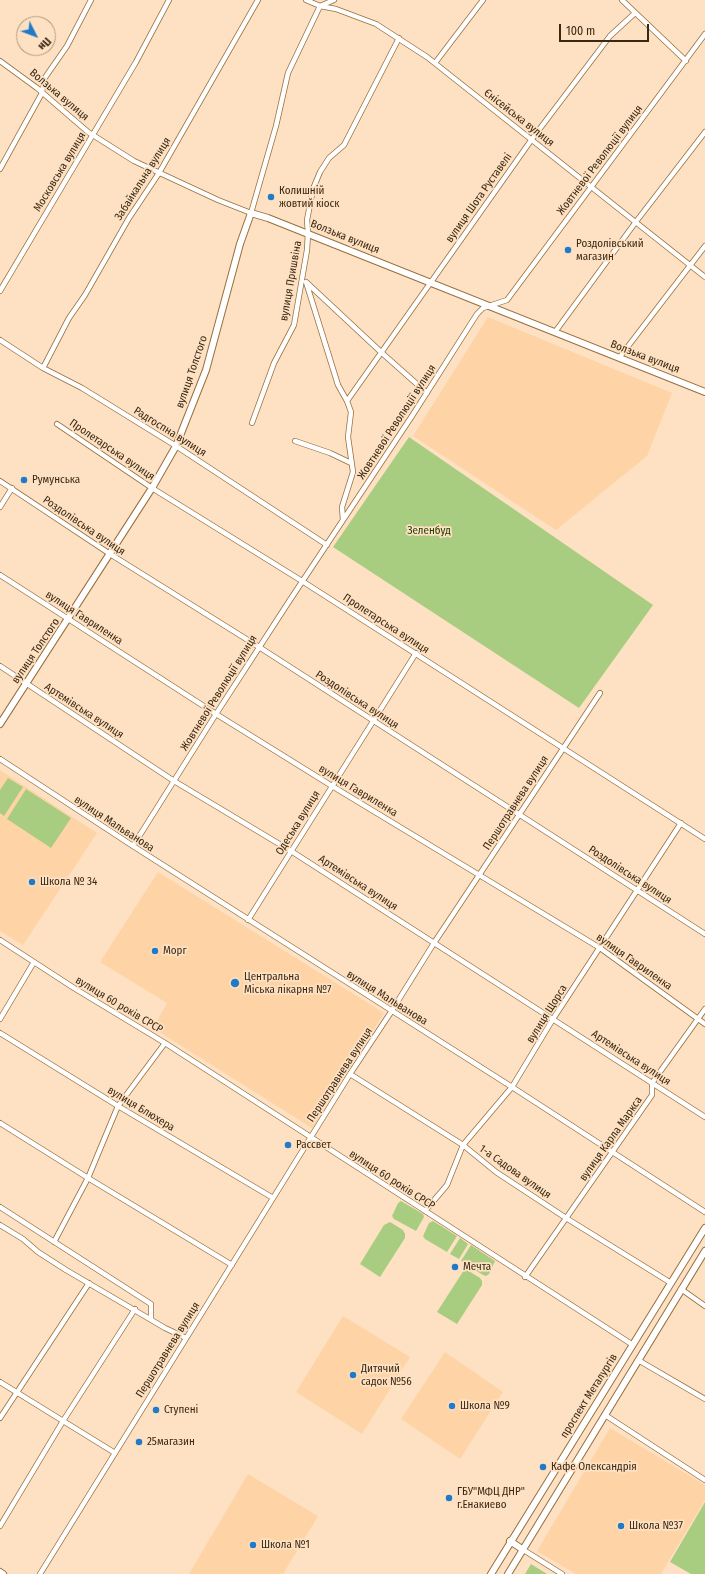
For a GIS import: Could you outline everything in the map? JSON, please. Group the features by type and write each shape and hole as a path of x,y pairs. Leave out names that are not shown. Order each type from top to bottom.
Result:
{"street":[{"path":"0,169 42,93 44,79 67,46 91,0"},
{"name":"Московська вулиця","path":"0,291 136,62 169,0"},
{"name":"Забайкальна вулиця","path":"43,368 69,318 129,218 159,173 258,0"},
{"name":"Єнісейська вулиця","path":"306,0 320,6 336,9 376,24 400,38 435,63 532,139 591,188 705,277"},
{"path":"320,6 334,0"},
{"path":"435,63 483,0"},
{"path":"622,0 686,60"},
{"name":"вулиця Толстого","path":"0,724 152,488 176,446 206,370 240,244 276,126 288,73 320,6"},
{"name":"вулиця Шота Руставелі","path":"347,401 532,139 610,36 635,13"},
{"name":"Жовтневої Революції вулиця","path":"133,846 259,647 427,393 477,314 483,308 507,300 705,34"},
{"name":"вулиця Пришвіна","path":"252,423 274,363 294,325 304,280 308,234 307,220 313,189 320,172 329,158 344,144 400,38"},
{"name":"Волзька вулиця","path":"0,61 37,88 93,135 134,161 159,173 250,213 268,218 432,282 705,392"},
{"path":"556,332 635,223 705,132"},
{"path":"619,358 705,246"},
{"path":"304,280 427,393"},
{"path":"304,280 338,385 351,412 348,437 353,472 342,507 343,521"},
{"name":"Радгоспна вулиця","path":"0,340 43,368 82,388 176,446 327,545"},
{"name":"Пролетарська вулиця","path":"57,424 152,488 302,581 705,838"},
{"path":"295,441 330,453 351,463"},
{"name":"Роздолівська вулиця","path":"0,481 110,554 259,647 705,934"},
{"path":"0,507 12,488"},
{"name":"вулиця Гавриленка","path":"0,575 216,714 600,948 705,1024"},
{"name":"Одеська вулиця","path":"248,920 416,654"},
{"name":"Артемівська вулиця","path":"0,666 174,781 291,851 705,1117"},
{"name":"Першотравнева вулиця","path":"40,1574 350,1074 434,943 600,693"},
{"name":"вулиця Мальванова","path":"0,760 705,1212"},
{"name":"вулиця Щорса","path":"425,1211 447,1185 463,1145 512,1087 553,1019 681,823"},
{"name":"вулиця 60 років СРСР","path":"0,940 74,988 165,1043 632,1345"},
{"path":"0,1019 34,962"},
{"name":"вулиця Карла Маркса","path":"525,1277 652,1095 652,1083 705,1009"},
{"name":"вулиця Блюхера","path":"0,1033 118,1106 273,1198"},
{"path":"54,1242 88,1178 118,1106 165,1043"},
{"name":"1-а Садова вулиця","path":"350,1074 463,1145 496,1172 566,1218 671,1283"},
{"path":"0,1123 232,1265"},
{"path":"0,1207 152,1304 151,1319"},
{"path":"0,1225 23,1239 38,1252 89,1283 165,1328 186,1338"},
{"name":"проспект Металургів","path":"490,1574 705,1228"},
{"name":"проспект Металургів","path":"508,1574 705,1251"},
{"path":"0,1418 89,1283"},
{"path":"671,1283 705,1306"},
{"path":"0,1526 63,1421 135,1310"},
{"path":"632,1345 643,1352"},
{"path":"638,1360 705,1399"},
{"path":"0,1382 115,1453"},
{"path":"598,1400 610,1406"},
{"path":"605,1414 705,1480"},
{"path":"510,1541 562,1574"}],"shaded area":[{"path":"488,317 672,393 647,456 556,530 413,436"},
{"name":"Школа № 34","path":"0,770 97,833 23,945 0,931"},
{"name":"Центральна Міська лікарня №7","path":"158,872 384,1013 312,1128 153,1028 167,1003 100,962"},
{"name":"Дитячий садок №56","path":"343,1316 410,1357 362,1434 296,1392"},
{"name":"Школа №9","path":"445,1352 503,1392 460,1459 401,1419"},
{"name":"Школа №37","path":"610,1428 705,1485 705,1500 661,1574 576,1574 537,1551"},
{"name":"Школа №1","path":"248,1474 318,1516 283,1574 189,1574"}],"green space":[{"name":"Зеленбуд","path":"409,437 653,605 579,708 333,547"},
{"path":"8,778 23,787 4,816 0,813 0,790"},
{"path":"26,789 71,818 51,848 7,819"},
{"path":"401,1201 423,1214 424,1217 416,1231 394,1219 392,1216 398,1203"},
{"path":"433,1221 457,1236 447,1252 425,1239 423,1236 429,1223"},
{"path":"390,1222 403,1230 405,1238 380,1277 360,1264 384,1225"},
{"path":"460,1238 468,1244 459,1259 450,1254"},
{"path":"471,1245 495,1261 489,1274 486,1276 461,1261"},
{"path":"464,1270 467,1270 480,1278 482,1285 457,1324 437,1312"},
{"path":"705,1502 705,1574 691,1574 670,1562"},
{"path":"531,1564 547,1574 525,1574"}],"place":[{"name":"Колишній жовтий кіоск","path":"271,197"},
{"name":"Роздолівський магазин","path":"568,250"},
{"name":"Румунська","path":"24,480"},
{"name":"Школа № 34","path":"32,882"},
{"name":"Морг","path":"155,951"},
{"name":"Центральна Міська лікарня №7","path":"235,983"},
{"name":"Рассвет","path":"288,1145"},
{"name":"Мечта","path":"455,1267"},
{"name":"Дитячий садок №56","path":"353,1375"},
{"name":"Школа №9","path":"452,1406"},
{"name":"Ступені","path":"156,1410"},
{"name":"25магазин","path":"139,1442"},
{"name":"Кафе Олександрія","path":"543,1467"},
{"name":"ГБУ\"МФЦ ДНР\" г.Енакиево","path":"449,1498"},
{"name":"Школа №37","path":"621,1526"},
{"name":"Школа №1","path":"253,1545"}]}
